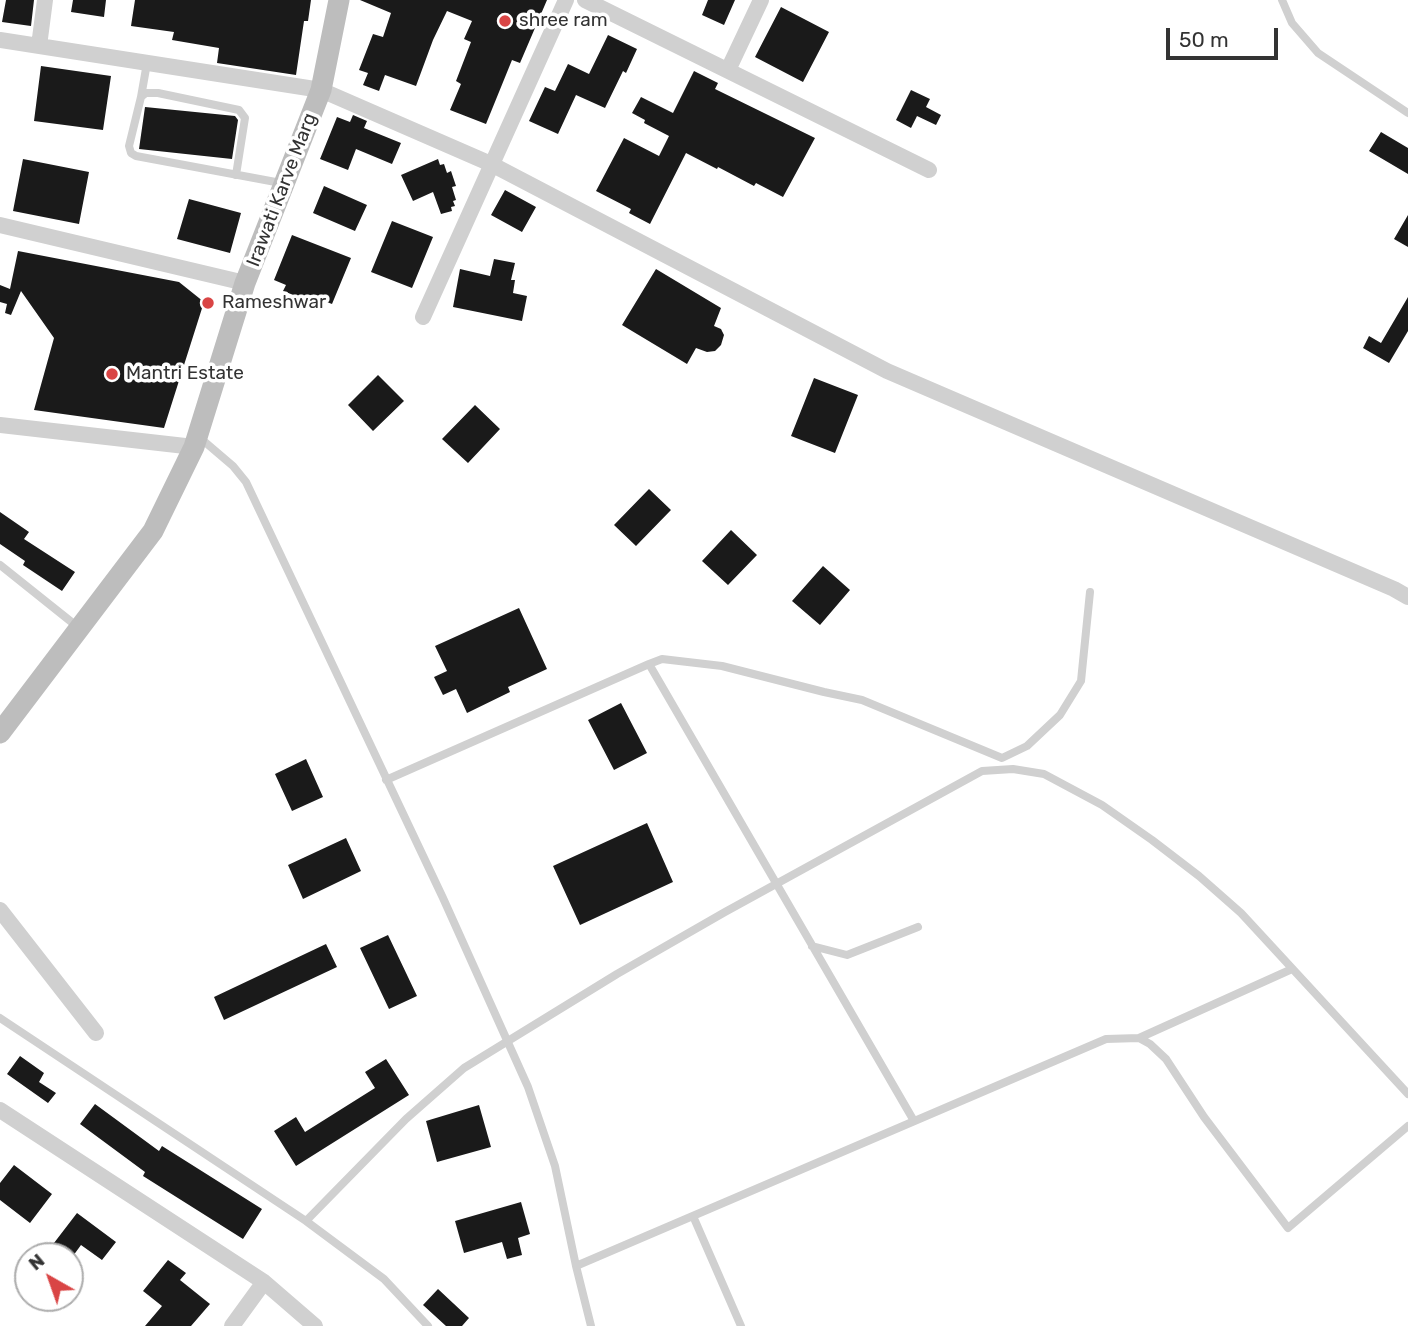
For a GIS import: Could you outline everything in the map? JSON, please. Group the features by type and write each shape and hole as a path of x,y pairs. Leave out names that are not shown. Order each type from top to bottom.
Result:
{"main road":[{"name":"Irawati Karve Marg","path":"0,733 153,531 196,442 245,283 321,90 339,0"}],"street":[{"path":"39,46 45,0"},
{"path":"423,317 566,0"},
{"path":"585,0 929,170"},
{"path":"728,71 761,0"},
{"path":"0,40 321,90 491,164 887,371 1408,597"},
{"path":"0,225 245,283"},
{"path":"0,425 196,442"},
{"path":"0,910 96,1034"},
{"path":"0,1110 264,1282 315,1326"},
{"path":"232,1326 264,1282"}],"lane":[{"path":"1282,0 1292,23 1318,52 1408,113"},
{"path":"147,63 129,146 131,153 284,184"},
{"path":"141,97 146,93 158,93 239,110 245,118 236,175"},
{"path":"196,442 233,466 246,482 443,898 528,1087 555,1167 591,1326"},
{"path":"0,565 79,628"},
{"path":"386,780 662,659 722,666 862,700 1002,758 1027,746 1060,715 1081,681 1090,592"},
{"path":"649,664 914,1121"},
{"path":"306,1221 405,1119 464,1068 617,974 982,771 1013,769 1044,774 1102,805 1199,876 1241,913 1408,1094"},
{"path":"812,946 847,955 918,927"},
{"path":"576,1266 1106,1039 1139,1038 1292,969"},
{"path":"0,1018 306,1221 384,1279 428,1326"},
{"path":"1139,1038 1166,1059 1204,1116 1288,1227 1408,1126"},
{"path":"693,1216 741,1326"}],"building":[{"path":"6,0 34,0 31,26 2,22"},
{"path":"73,0 106,0 104,17 71,12"},
{"path":"135,0 311,0 308,21 304,21 296,75 217,63 219,48 172,40 174,32 131,26"},
{"path":"360,0 547,0 520,63 512,60 486,124 450,110 461,84 456,81 471,42 464,39 472,21 447,11 416,86 385,75 379,91 363,85 368,73 359,70 373,34 383,37 391,13"},
{"path":"708,0 735,0 724,25 702,15"},
{"path":"781,7 829,32 803,82 755,57"},
{"path":"608,35 637,49 605,108 576,95 558,134 529,121 545,87 555,91 568,64 589,74"},
{"path":"41,66 111,76 103,130 34,121"},
{"path":"694,71 718,83 715,89 815,138 783,197 686,153 650,224 629,213 631,209 596,191 624,138 659,156 669,136 644,123 645,120 632,113 641,97 673,113"},
{"path":"911,90 930,99 926,107 941,115 936,125 917,116 911,128 896,120"},
{"path":"145,107 235,116 238,120 232,159 139,149"},
{"path":"353,115 367,121 364,128 401,143 392,164 356,149 348,170 320,159 337,117 350,122"},
{"path":"1381,132 1408,148 1408,174 1369,151"},
{"path":"23,159 89,172 79,224 13,211"},
{"path":"438,159 440,165 444,164 447,173 451,171 456,186 452,187 455,206 451,207 452,211 441,214 433,192 413,201 401,175"},
{"path":"324,186 367,205 355,231 313,213"},
{"path":"505,190 536,207 522,232 491,215"},
{"path":"189,199 241,213 230,253 177,239"},
{"path":"1408,215 1408,247 1394,239"},
{"path":"392,221 433,237 412,288 371,272"},
{"path":"292,235 351,258 332,304 319,299 317,304 283,291 286,285 274,280"},
{"name":"Mantri Estate","path":"18,251 179,282 204,302 164,428 34,410 54,338 21,291 11,315 5,313 7,304 0,302 0,285 10,289"},
{"path":"494,259 515,263 511,280 515,280 513,293 527,296 522,321 453,307 460,269 490,276"},
{"path":"656,269 721,308 714,326 721,329 724,335 721,345 715,351 707,352 696,348 687,364 622,325"},
{"path":"1408,297 1408,331 1389,363 1363,348 1369,336 1381,343"},
{"path":"378,375 404,401 373,431 348,405"},
{"path":"814,378 858,395 835,453 791,436"},
{"path":"475,405 500,429 468,463 442,439"},
{"path":"649,489 671,510 636,546 614,525"},
{"path":"0,512 29,532 24,539 75,572 62,591 23,565 25,561 0,544"},
{"path":"731,530 757,555 728,585 702,561"},
{"path":"823,566 850,590 820,625 792,601"},
{"path":"519,608 547,669 508,687 510,692 467,713 456,689 443,695 434,677 447,671 435,646"},
{"path":"621,703 647,753 614,770 588,720"},
{"path":"306,759 323,797 292,811 275,774"},
{"path":"647,823 673,882 580,925 553,866"},
{"path":"346,838 361,871 303,899 288,865"},
{"path":"388,935 417,996 389,1009 360,948"},
{"path":"326,944 337,967 224,1020 214,997"},
{"path":"20,1056 44,1073 39,1082 56,1093 48,1103 7,1074"},
{"path":"386,1059 409,1095 296,1166 274,1131 296,1117 305,1132 375,1088 365,1072"},
{"path":"95,1104 159,1151 162,1146 262,1209 243,1239 143,1176 145,1172 80,1124"},
{"path":"479,1105 491,1147 437,1162 426,1121"},
{"path":"14,1165 52,1194 30,1223 0,1200 0,1183"},
{"path":"521,1202 530,1234 518,1238 522,1255 507,1259 502,1242 464,1253 455,1221"},
{"path":"77,1213 116,1242 102,1260 84,1247 84,1242 55,1242"},
{"path":"168,1260 186,1273 180,1280 210,1304 191,1326 145,1326 162,1306 143,1291"},
{"path":"438,1289 469,1318 462,1326 446,1326 423,1305"}],"place":[{"name":"shree ram","path":"505,21"},
{"name":"Rameshwar","path":"208,303"},
{"name":"Mantri Estate","path":"112,374"}]}
